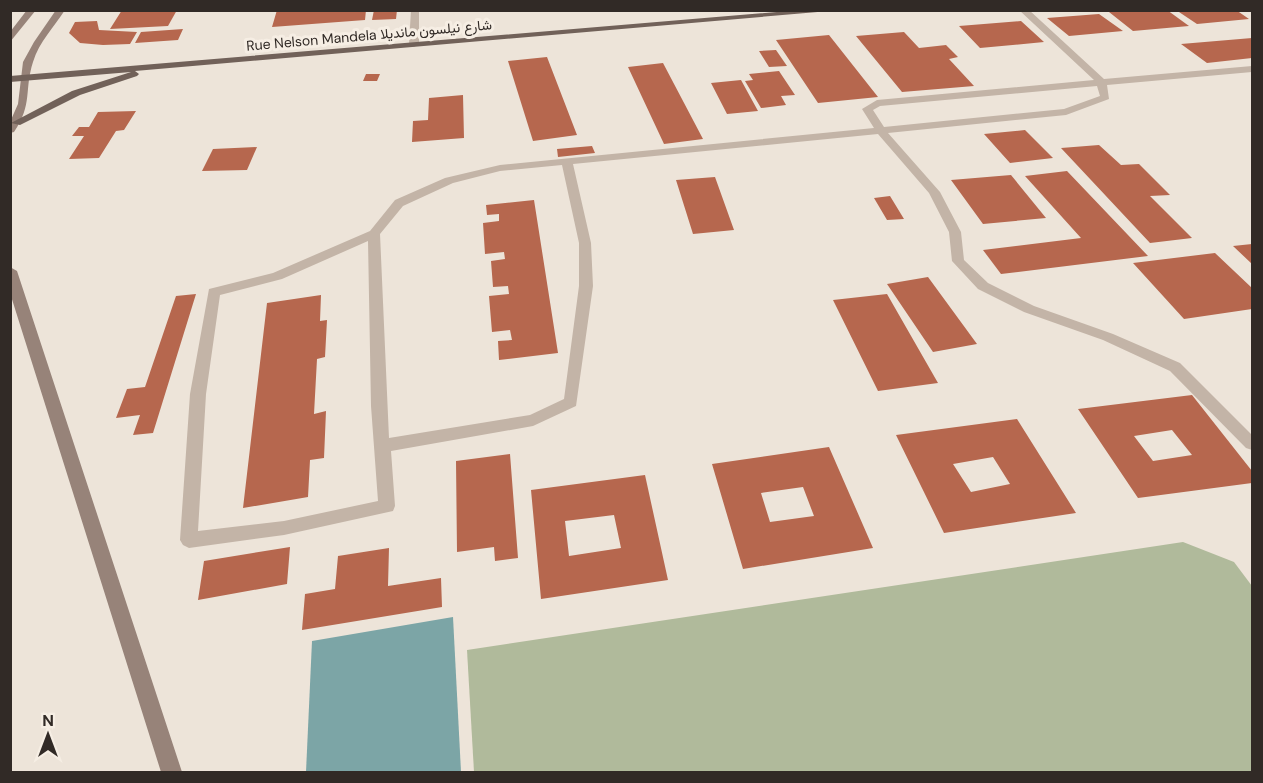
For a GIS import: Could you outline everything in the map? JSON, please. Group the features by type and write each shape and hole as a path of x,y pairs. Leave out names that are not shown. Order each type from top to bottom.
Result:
{"main road":[{"name":"Rue Nelson Mandela شارع نيلسون مانديلا","path":"10,79 762,13 837,10"},
{"path":"13,127 76,93 165,65"}],"street":[{"path":"10,39 32,10"},
{"path":"13,127 25,104 25,77 32,51 61,10"},
{"path":"414,44 415,10"},
{"path":"374,234 377,271 379,406 387,506 285,528 189,540 198,394 214,292 277,276 374,234 399,202 449,180 500,168 1066,112 1106,97 1101,82 1023,10"},
{"path":"1252,69 877,103 867,109 881,130 934,192 955,232 958,261 983,286 1029,309 1108,337 1174,367 1252,444"},
{"path":"382,446 533,420 571,402 585,286 585,243 567,161"},
{"path":"10,271 172,772"}],"green space":[{"path":"1183,542 1234,562 1252,586 1252,772 474,772 467,650"}],"water":[{"path":"453,617 461,772 306,772 312,641"}],"building":[{"path":"122,10 177,10 168,26 110,29"},
{"path":"277,10 366,10 365,20 272,27"},
{"path":"374,10 397,10 396,19 372,20"},
{"path":"1167,10 1189,26 1133,31 1109,12"},
{"path":"1176,10 1236,10 1249,19 1197,24"},
{"path":"1099,14 1123,31 1069,36 1047,18"},
{"path":"97,21 99,30 137,32 130,44 103,45 80,43 69,33 75,22"},
{"path":"1021,21 1044,42 980,48 959,26"},
{"path":"183,29 178,40 135,43 141,32"},
{"path":"904,32 919,48 946,45 958,57 949,59 974,86 902,92 856,36"},
{"path":"829,35 878,97 818,103 776,40"},
{"path":"1252,38 1252,58 1207,63 1181,44"},
{"path":"776,50 787,66 769,67 759,51"},
{"path":"547,57 577,135 533,141 508,61"},
{"path":"663,63 703,139 664,144 628,67"},
{"path":"779,71 795,95 781,96 786,105 761,108 745,81 753,80 749,74"},
{"path":"366,74 380,74 377,81 363,81"},
{"path":"741,80 758,111 727,114 711,83"},
{"path":"463,95 464,138 412,142 413,121 428,120 429,98"},
{"path":"136,111 124,130 116,131 99,158 69,159 84,136 72,136 79,127 89,127 98,112"},
{"path":"1025,130 1053,158 1010,163 984,134"},
{"path":"1099,145 1121,165 1139,164 1170,195 1150,196 1192,238 1150,243 1061,148"},
{"path":"592,146 595,153 558,157 557,149"},
{"path":"257,147 247,170 202,171 213,149"},
{"path":"1067,171 1148,256 1001,274 983,250 1081,238 1025,176"},
{"path":"1011,175 1046,218 983,224 951,180"},
{"path":"715,177 734,230 693,234 676,180"},
{"path":"890,196 904,219 887,220 874,198"},
{"path":"534,200 558,353 499,360 498,341 512,340 510,330 492,332 489,296 509,294 508,286 493,287 491,261 505,259 504,252 485,254 483,223 499,221 499,214 487,215 486,205"},
{"path":"1252,244 1252,264 1233,246"},
{"path":"1215,253 1252,288 1252,309 1184,319 1133,263"},
{"path":"928,277 977,344 933,352 887,284"},
{"path":"196,294 153,433 133,435 140,415 116,418 127,389 145,387 176,296"},
{"path":"887,294 938,383 878,391 833,300"},
{"path":"321,295 320,321 327,320 325,357 317,359 314,414 326,411 324,458 310,460 308,497 243,508 267,303"},
{"path":"1192,395 1252,471 1252,483 1138,498 1078,409","holes":["1172,430 1192,455 1153,461 1134,436"]},
{"path":"1017,419 1076,513 944,533 896,435","holes":["993,457 1010,484 971,492 953,464"]},
{"path":"829,447 873,548 743,569 712,464","holes":["803,487 814,516 770,522 761,493"]},
{"path":"510,454 518,558 495,561 494,547 457,552 456,461"},
{"path":"645,475 668,580 541,599 531,490","holes":["614,515 621,548 569,556 565,521"]},
{"path":"290,547 287,584 198,600 204,561"},
{"path":"389,548 388,586 441,578 442,607 302,630 305,594 335,589 338,556"}]}
